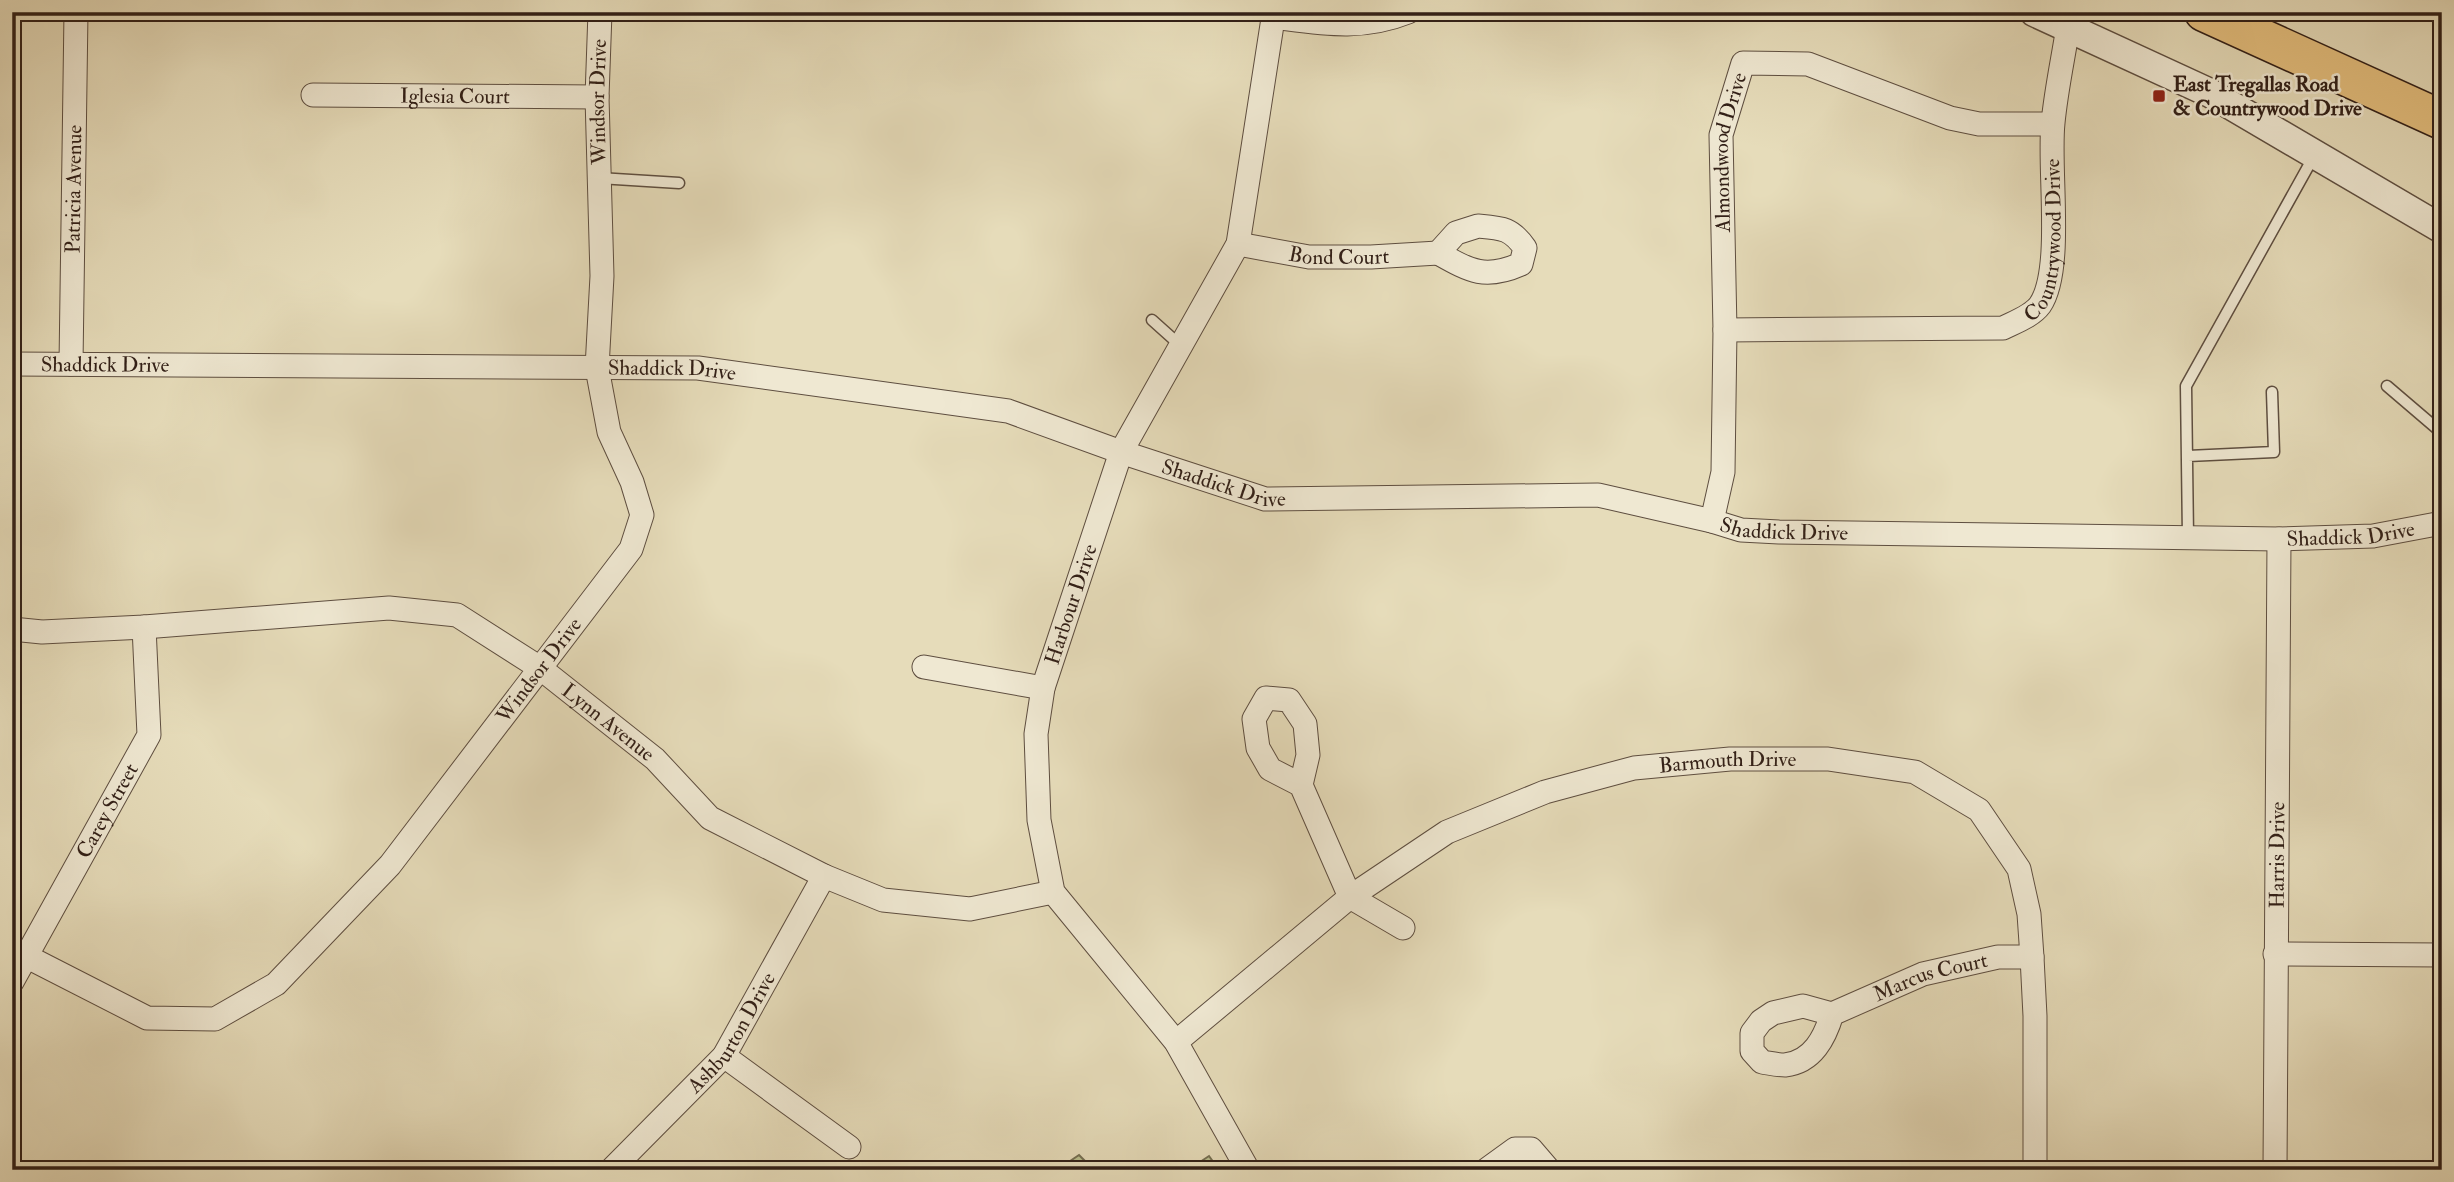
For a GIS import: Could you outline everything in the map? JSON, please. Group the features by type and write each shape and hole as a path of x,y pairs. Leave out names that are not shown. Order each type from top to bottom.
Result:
{"highway":[{"path":"2204,12 2442,120"}],"street":[{"name":"Patricia Avenue","path":"71,364 76,12"},
{"name":"Windsor Drive","path":"19,953 147,1018 215,1018 276,984 390,865 631,549 642,515 632,482 609,432 597,368 602,276 597,97 600,12"},
{"path":"1273,15 1342,26 1386,21 1408,12"},
{"path":"2034,12 2210,93 2442,229"},
{"name":"Harbour Drive","path":"1248,1170 1176,1042 1053,892 1039,820 1036,734 1043,688 1121,452 1238,244 1273,15"},
{"name":"Countrywood Drive","path":"1725,330 2004,328 2039,306 2048,286 2053,257 2053,124 2068,27"},
{"name":"Almondwood Drive","path":"1712,521 1723,472 1725,330 1721,135 1743,63 1808,64 1950,118 1979,124 2053,124"},
{"name":"Iglesia Court","path":"313,95 597,97"},
{"name":"Bond Court","path":"1238,244 1309,257 1438,253"},
{"name":"Shaddick Drive","path":"12,364 698,368 1008,411 1121,452 1265,499 1598,495 1741,530 1779,532 2279,539 2373,536 2442,523"},
{"name":"Harris Drive","path":"2275,1170 2279,539"},
{"name":"Lynn Avenue","path":"12,629 42,632 144,627 389,608 457,615 540,668 655,760 710,818 824,876 883,900 970,909 1053,892"},
{"name":"Carey Street","path":"12,982 19,953 149,734 144,627"},
{"path":"924,667 1043,688"},
{"name":"Barmouth Drive","path":"1176,1042 1350,897 1447,832 1545,792 1634,768 1730,759 1828,759 1914,772 1979,810 2018,869 2029,914 2032,957 2035,1016 2035,1170"},
{"path":"1301,785 1350,897 1403,928"},
{"name":"Ashburton Drive","path":"611,1170 724,1056 824,876"},
{"path":"2275,954 2442,956"},
{"name":"Marcus Court","path":"1832,1014 1923,974 1998,957 2032,957"},
{"path":"724,1056 849,1147"},
{"path":"1486,1170 1515,1149 1531,1149 1549,1170"}],"lane":[{"path":"2188,537 2186,386 2315,153"},
{"path":"599,178 679,183"},
{"path":"1152,320 1181,346"},
{"path":"2387,386 2442,433"},
{"path":"2188,456 2274,452 2272,392"}],"green space":[{"path":"1079,1155 1094,1170 1057,1170"},
{"path":"1209,1156 1219,1170 1188,1170"}],"place":[{"name":"East Tregallas Road & Countrywood Drive","path":"2159,96"}]}
